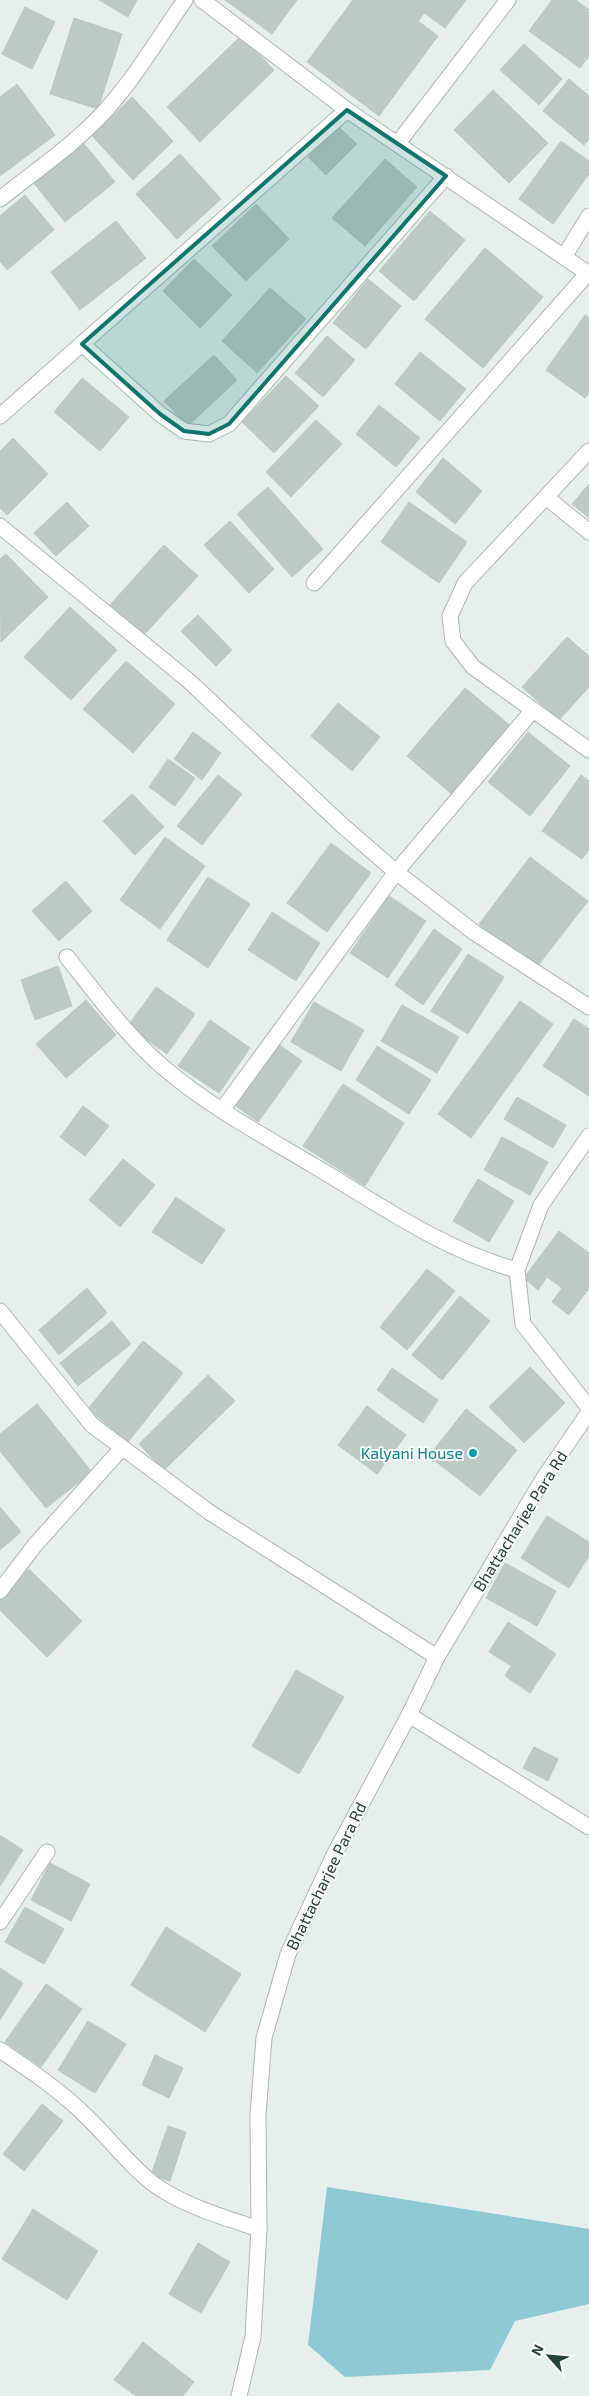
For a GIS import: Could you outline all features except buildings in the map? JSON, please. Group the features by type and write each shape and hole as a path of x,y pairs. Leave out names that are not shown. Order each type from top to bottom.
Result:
{"street":[{"path":"0,199 64,148 104,112 134,74 185,0"},
{"path":"202,0 347,110 588,274 314,583"},
{"path":"398,143 508,0"},
{"path":"0,416 347,110"},
{"path":"82,344 160,414 184,431 209,434 229,424 446,176"},
{"path":"564,256 589,216"},
{"path":"589,451 465,583 450,616 453,641 473,668 589,750"},
{"path":"546,497 589,532"},
{"path":"0,526 188,681 343,826 396,872 475,933 589,1007"},
{"path":"222,1110 396,872 533,710"},
{"path":"67,956 114,1016 163,1067 222,1110 379,1205 448,1243 488,1262 517,1270"},
{"path":"588,1141 541,1205 517,1270 523,1324 589,1410"},
{"path":"0,1311 92,1425 209,1512 437,1657"},
{"name":"Bhattacharjee Para Rd","path":"239,2396 253,2337 259,2229 258,2115 264,2038 288,1954 334,1853 437,1657 543,1479 589,1410"},
{"path":"0,1591 35,1545 122,1448"},
{"path":"408,1715 589,1828"},
{"path":"0,1922 47,1852"},
{"path":"0,2050 44,2080 87,2117 124,2156 162,2190 202,2210 259,2229"}],"highlighted area":[{"path":"347,110 446,176 229,424 209,434 184,431 160,414 82,344"}],"water":[{"path":"327,2187 589,2229 589,2304 515,2321 490,2370 345,2377 308,2345"}],"place":[{"name":"Kalyani House","path":"473,1453"}]}
